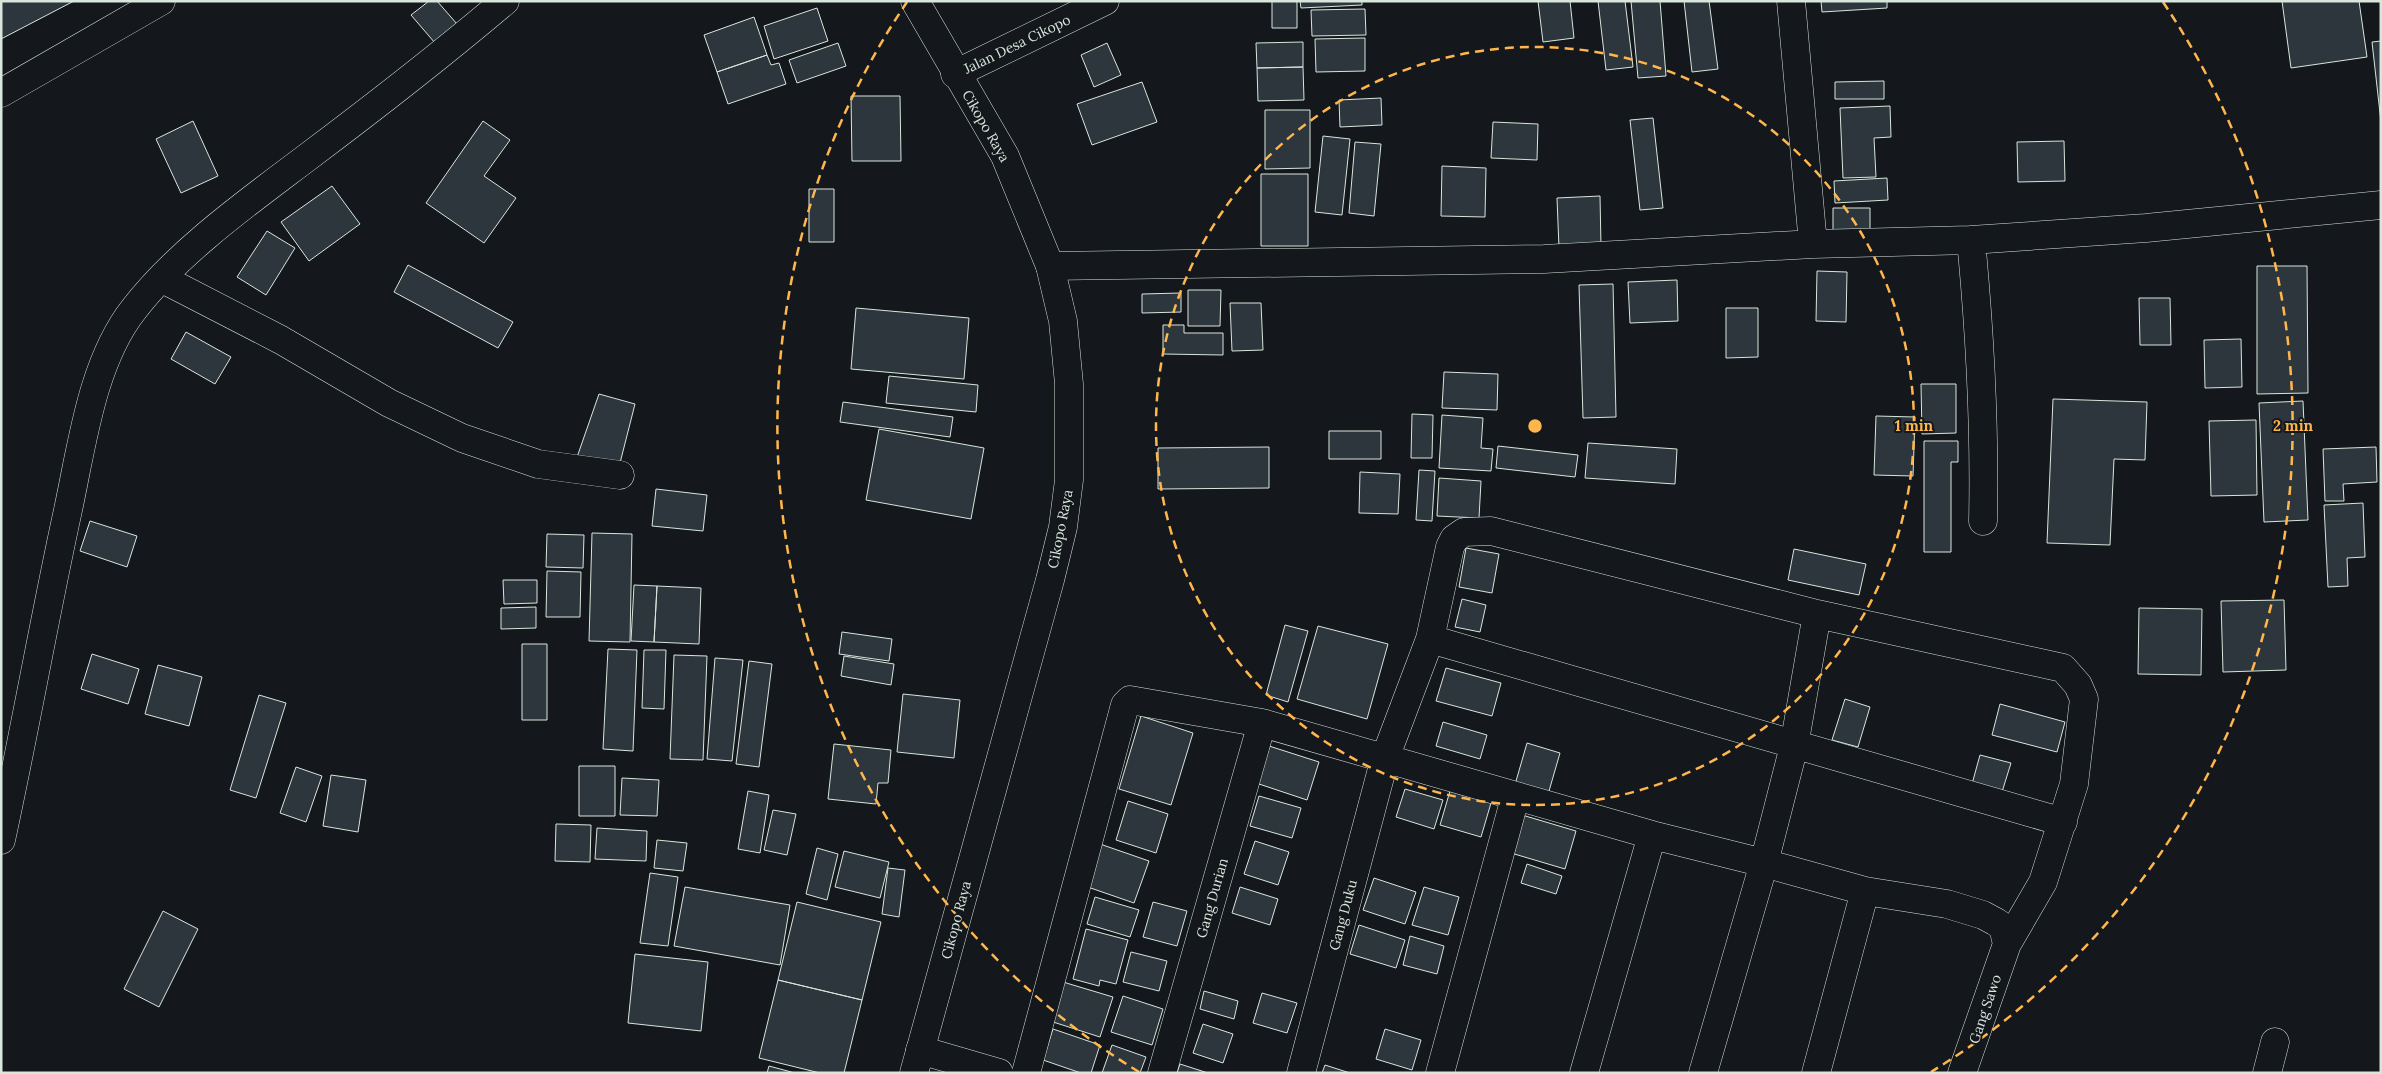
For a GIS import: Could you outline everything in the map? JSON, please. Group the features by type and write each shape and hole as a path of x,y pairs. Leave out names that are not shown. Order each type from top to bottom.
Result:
{"main road":[{"path":"1,840 28,714 50,595 95,389 118,334 132,310 161,278 235,212 424,69 505,1"},
{"name":"Cikopo Raya","path":"915,1 955,74 1005,156 1050,266 1063,321 1069,384 1070,462 1063,527 1048,589 917,1061"},
{"name":"Jalan Desa Cikopo","path":"955,74 1105,1"},
{"path":"1790,1 1813,244"},
{"path":"1,93 147,5"},
{"path":"1050,266 1544,259 1813,244 1972,240 2146,228 2381,205"},
{"path":"1972,240 1978,317 1984,453 1982,521"},
{"path":"161,278 281,340 389,403 462,438 538,464 620,475"},
{"name":"Gang Duku","path":"1302,1073 1385,758 1430,639 1450,547 1460,534 1472,530 1491,531 1817,614"},
{"path":"1703,1073 1764,862 1794,746 1817,614"},
{"name":"Gang Sawo","path":"1817,614 2063,668 2078,685 2084,699 2074,784 2063,822 2043,882 2007,944 1962,1073"},
{"path":"1430,639 1794,746 2063,822"},
{"path":"1026,1073 1125,705 1130,700 1140,700 1262,723 1515,798 1652,835 1764,862 1864,891 1947,904 1983,915 2003,927 2007,944"},
{"name":"Gang Durian","path":"1162,1073 1262,723"},
{"path":"1440,1073 1515,798"},
{"path":"1584,1073 1652,835"},
{"path":"1816,1073 1864,891"},
{"path":"2267,1073 2275,1042"},
{"path":"917,1061 999,1073"}],"building":[{"path":"1,1 74,1 1,39"},
{"path":"429,1 437,1 457,24 435,43 411,15"},
{"path":"1272,1 1297,1 1297,28 1272,28"},
{"path":"1300,1 1362,1 1362,5 1301,8"},
{"path":"1538,1 1570,1 1574,38 1543,42"},
{"path":"1598,1 1625,1 1633,67 1606,70"},
{"path":"1631,1 1660,1 1666,76 1638,78"},
{"path":"1684,1 1709,1 1718,69 1692,72"},
{"path":"1821,1 1887,1 1887,8 1822,12"},
{"path":"2282,1 2359,1 2367,57 2291,68"},
{"path":"817,8 828,41 774,59 764,26"},
{"path":"1365,9 1366,35 1312,36 1311,10"},
{"path":"754,17 767,55 717,72 704,35"},
{"path":"1365,38 1365,71 1316,72 1315,39"},
{"path":"2381,41 2381,122 2372,42"},
{"path":"1303,42 1303,67 1257,68 1256,43"},
{"path":"838,43 846,66 797,83 789,60"},
{"path":"1107,43 1121,75 1094,87 1081,55"},
{"path":"767,55 771,65 779,63 786,84 728,104 717,72"},
{"path":"1303,67 1304,100 1258,101 1257,68"},
{"path":"1884,81 1884,99 1835,99 1835,82"},
{"path":"1142,82 1157,122 1092,145 1077,104"},
{"path":"851,96 900,96 901,161 852,161"},
{"path":"1381,98 1382,125 1340,127 1339,100"},
{"path":"1890,106 1891,137 1874,138 1876,177 1843,178 1840,108"},
{"path":"1265,110 1310,110 1310,168 1265,169"},
{"path":"1653,118 1663,208 1640,210 1630,120"},
{"path":"193,121 218,176 181,193 156,139"},
{"path":"483,121 510,140 484,176 516,198 484,243 426,203"},
{"path":"1493,122 1538,124 1537,160 1491,158"},
{"path":"1323,136 1350,139 1342,215 1315,212"},
{"path":"2064,141 2065,181 2018,182 2017,142"},
{"path":"1355,142 1381,144 1374,216 1349,213"},
{"path":"1442,166 1486,168 1485,217 1441,216"},
{"path":"1261,174 1308,174 1308,246 1261,246"},
{"path":"1887,178 1888,200 1835,203 1834,181"},
{"path":"332,186 360,224 309,261 281,222"},
{"path":"809,189 834,189 834,242 809,242"},
{"path":"1600,196 1601,247 1559,248 1557,198"},
{"path":"1833,208 1870,208 1870,238 1833,238"},
{"path":"267,231 295,248 266,295 237,277"},
{"path":"408,265 513,322 498,348 394,292"},
{"path":"2257,266 2307,266 2308,393 2257,394"},
{"path":"1817,271 1847,272 1846,322 1816,321"},
{"path":"1677,280 1678,321 1630,323 1628,282"},
{"path":"1613,284 1616,417 1583,418 1579,285"},
{"path":"1188,290 1221,290 1220,326 1188,326"},
{"path":"1181,293 1181,312 1142,313 1142,294"},
{"path":"2139,298 2170,298 2171,345 2140,345"},
{"path":"1230,303 1261,303 1263,350 1232,351"},
{"path":"856,308 969,318 964,379 851,369"},
{"path":"1726,308 1758,308 1758,357 1726,358"},
{"path":"1163,325 1184,325 1184,333 1223,333 1223,355 1163,354"},
{"path":"186,332 231,357 215,384 171,359"},
{"path":"2241,339 2242,387 2205,388 2204,340"},
{"path":"1444,372 1498,374 1497,410 1442,408"},
{"path":"889,376 978,385 976,412 886,403"},
{"path":"1921,384 1956,384 1956,433 1922,434"},
{"path":"599,394 635,404 620,463 575,463"},
{"path":"2053,399 2147,402 2145,460 2114,459 2110,545 2047,543"},
{"path":"2303,401 2308,520 2264,522 2259,403"},
{"path":"843,402 953,417 950,437 840,422"},
{"path":"1412,414 1433,415 1432,458 1411,458"},
{"path":"1442,415 1483,418 1481,448 1493,449 1491,471 1439,468"},
{"path":"1876,416 1915,417 1913,476 1874,475"},
{"path":"2256,420 2257,495 2211,496 2209,421"},
{"path":"879,429 984,448 971,519 866,500"},
{"path":"1329,431 1381,431 1381,459 1329,459"},
{"path":"1924,441 1958,441 1958,462 1951,462 1951,552 1924,552"},
{"path":"1588,443 1677,449 1675,484 1585,478"},
{"path":"1498,446 1578,455 1575,477 1496,468"},
{"path":"1269,447 1269,488 1158,489 1158,448"},
{"path":"2376,447 2377,482 2343,484 2344,501 2325,501 2323,449"},
{"path":"1419,470 1435,471 1432,521 1416,520"},
{"path":"1360,472 1400,474 1398,514 1359,513"},
{"path":"1439,478 1481,481 1479,518 1437,516"},
{"path":"656,489 707,495 703,531 652,526"},
{"path":"2363,503 2365,557 2347,558 2348,586 2328,587 2324,505"},
{"path":"90,521 137,536 127,567 80,551"},
{"path":"592,533 632,534 630,642 589,641"},
{"path":"547,534 584,535 583,568 546,567"},
{"path":"1466,548 1499,554 1492,593 1459,587"},
{"path":"1794,549 1866,564 1859,595 1788,580"},
{"path":"547,571 581,572 580,617 546,617"},
{"path":"503,580 537,580 537,603 504,604"},
{"path":"634,585 657,586 654,642 631,641"},
{"path":"657,586 701,588 699,644 654,642"},
{"path":"1462,599 1486,605 1480,632 1455,627"},
{"path":"2284,600 2286,670 2223,672 2221,601"},
{"path":"536,607 536,628 501,629 501,608"},
{"path":"2139,608 2202,609 2201,675 2138,674"},
{"path":"1285,625 1308,631 1288,702 1266,695"},
{"path":"1318,626 1388,644 1367,719 1297,699"},
{"path":"842,632 892,639 889,661 839,654"},
{"path":"522,644 547,644 547,720 522,720"},
{"path":"608,649 637,650 633,751 603,749"},
{"path":"644,650 666,650 664,709 642,708"},
{"path":"92,654 139,669 128,704 81,689"},
{"path":"674,655 707,656 703,760 670,759"},
{"path":"844,656 894,664 891,685 841,676"},
{"path":"715,658 743,660 732,761 707,759"},
{"path":"749,661 772,664 759,767 736,764"},
{"path":"158,665 202,677 189,726 145,714"},
{"path":"1446,668 1501,683 1492,716 1436,701"},
{"path":"903,694 960,700 954,758 897,752"},
{"path":"259,695 286,703 256,798 230,790"},
{"path":"1845,699 1870,707 1858,747 1832,740"},
{"path":"2000,704 2065,722 2057,752 1992,735"},
{"path":"1141,716 1193,733 1171,805 1119,789"},
{"path":"1443,722 1487,735 1480,759 1436,746"},
{"path":"1527,743 1560,753 1547,798 1514,788"},
{"path":"834,744 891,750 888,783 878,783 876,804 828,799"},
{"path":"1269,746 1319,762 1307,800 1256,783"},
{"path":"1980,755 2011,763 2002,792 1972,784"},
{"path":"579,766 615,766 615,816 579,816"},
{"path":"296,767 322,776 306,822 280,813"},
{"path":"331,775 366,780 358,832 323,826"},
{"path":"622,778 659,780 657,816 620,815"},
{"path":"1405,789 1443,800 1434,829 1396,817"},
{"path":"748,791 769,795 760,853 738,849"},
{"path":"1450,791 1491,803 1481,837 1440,825"},
{"path":"1259,796 1301,808 1292,838 1250,826"},
{"path":"1128,801 1168,814 1156,853 1116,840"},
{"path":"773,810 796,814 787,855 764,850"},
{"path":"1522,815 1576,831 1565,869 1511,853"},
{"path":"556,824 591,825 590,862 555,861"},
{"path":"597,828 647,831 646,861 595,859"},
{"path":"657,840 687,843 683,871 654,868"},
{"path":"1255,841 1289,852 1278,885 1244,874"},
{"path":"1097,843 1149,861 1134,903 1082,885"},
{"path":"817,848 838,854 827,900 806,894"},
{"path":"844,851 889,862 880,898 835,887"},
{"path":"1527,864 1562,876 1556,894 1521,883"},
{"path":"888,868 905,870 899,917 882,914"},
{"path":"650,873 678,877 668,946 640,943"},
{"path":"1374,878 1416,892 1405,924 1363,910"},
{"path":"685,887 790,905 780,965 674,946"},
{"path":"1240,887 1278,899 1270,925 1232,913"},
{"path":"1424,887 1459,897 1448,935 1412,925"},
{"path":"1095,897 1139,910 1130,937 1087,924"},
{"path":"797,902 881,922 862,1000 778,980"},
{"path":"1153,902 1187,911 1177,946 1143,937"},
{"path":"163,911 198,929 159,1007 124,989"},
{"path":"1359,925 1405,940 1396,968 1350,954"},
{"path":"1086,929 1128,940 1116,984 1100,980 1099,986 1073,979"},
{"path":"1410,936 1444,946 1437,974 1403,965"},
{"path":"1131,952 1167,961 1159,991 1123,982"},
{"path":"635,954 708,962 701,1031 628,1023"},
{"path":"778,980 862,1000 844,1073 820,1073 759,1058"},
{"path":"1063,982 1113,997 1100,1037 1050,1021"},
{"path":"1204,991 1238,1001 1234,1019 1200,1009"},
{"path":"1262,993 1297,1003 1287,1033 1253,1023"},
{"path":"1123,996 1163,1009 1152,1045 1111,1032"},
{"path":"1203,1024 1233,1034 1223,1063 1193,1053"},
{"path":"1053,1029 1100,1045 1091,1073 1081,1073 1043,1060"},
{"path":"1385,1029 1421,1040 1412,1070 1376,1059"},
{"path":"1112,1045 1146,1057 1140,1073 1102,1073"},
{"path":"1180,1064 1208,1073 1177,1073"},
{"path":"1325,1065 1350,1073 1322,1073"},
{"path":"769,1066 795,1073 767,1073"}]}
